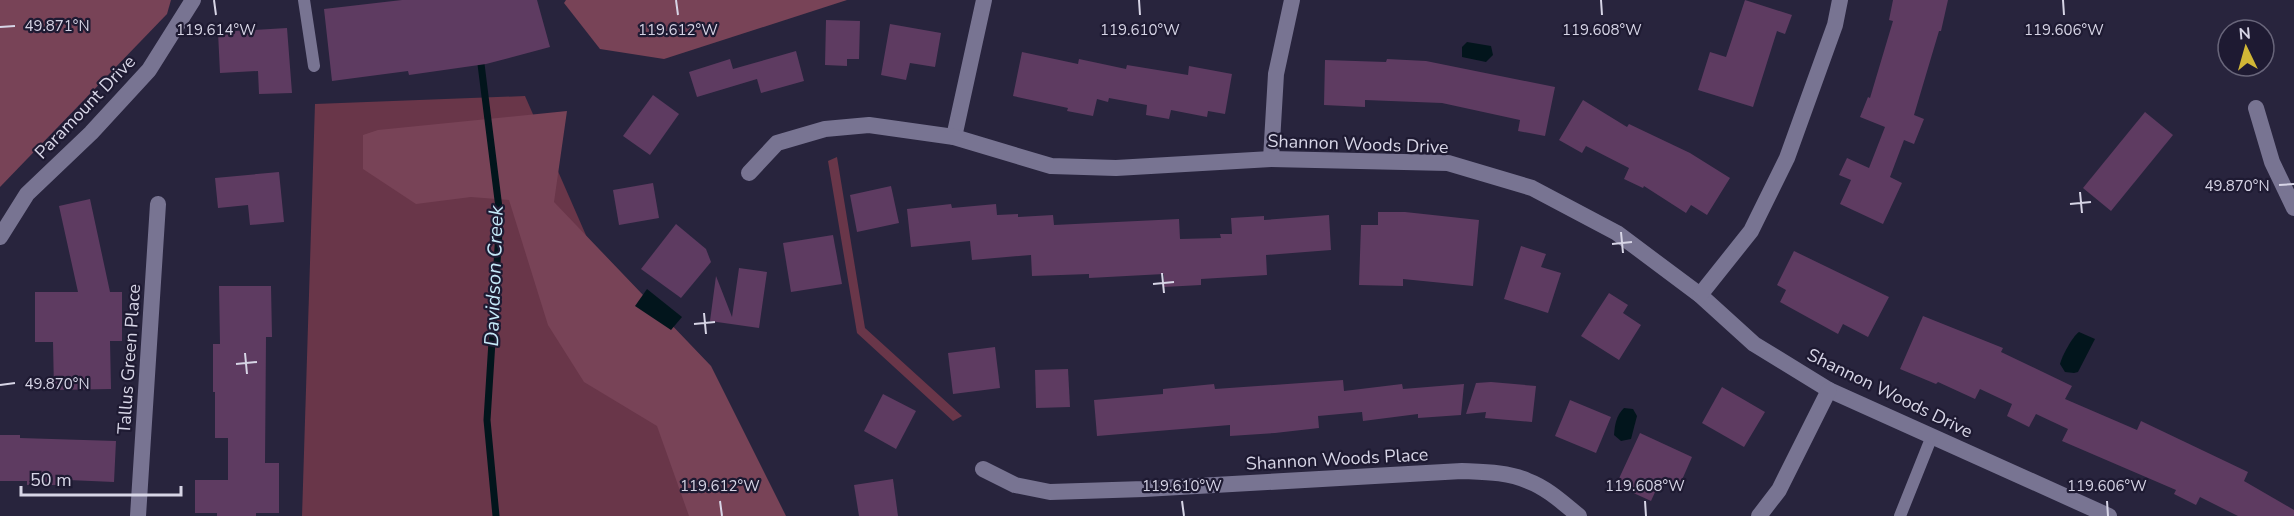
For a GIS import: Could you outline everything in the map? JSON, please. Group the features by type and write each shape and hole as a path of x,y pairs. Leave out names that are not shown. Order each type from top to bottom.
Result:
{"street":[{"name":"Paramount Drive","path":"0,237 27,194 91,133 149,70 193,0"},
{"path":"954,137 984,0"},
{"path":"1271,159 1276,74 1292,0"},
{"path":"1700,295 1751,231 1787,158 1835,26 1840,0"},
{"path":"2256,108 2272,162 2294,208"},
{"name":"Shannon Woods Drive","path":"749,173 777,143 825,129 869,125 954,137 1051,166 1126,167 1271,159 1448,163 1532,188 1617,232 1700,295 1754,344 1829,390 2109,516"},
{"name":"Tallus Green Place","path":"138,516 158,204"},
{"path":"1759,516 1779,490 1829,390"},
{"name":"Shannon Woods Place","path":"983,469 1015,486 1050,492 1462,471 1495,473 1527,480 1554,495 1579,516"}],"lane":[{"path":"304,0 314,66"},
{"path":"1900,516 1932,436"}],"shaded area":[{"path":"0,0 171,0 167,14 0,187"},
{"path":"566,0 847,0 664,59 600,49 564,3"},
{"path":"525,96 709,516 302,516 315,104"},
{"path":"567,111 554,202 711,366 786,516 689,516 657,426 584,382 548,325 509,200 471,197 416,204 363,169 363,135 378,130"},
{"path":"837,157 865,328 962,416 953,421 857,333 828,161"}],"water":[{"path":"1467,42 1491,46 1493,55 1486,62 1462,57 1462,47"},
{"path":"647,289 682,317 671,330 635,306"},
{"path":"2079,332 2095,339 2078,372 2065,372 2060,364 2061,361 2070,342"},
{"path":"1624,408 1633,409 1637,416 1631,439 1621,441 1614,435 1616,420"}],"building":[{"path":"402,0 537,0 550,47 486,64 409,75 408,71 332,81 324,9"},
{"path":"1745,0 1792,15 1785,34 1777,31 1753,107 1698,90 1710,52 1726,57"},
{"path":"1893,0 1948,0 1941,31 1939,31 1914,115 1924,119 1914,144 1904,140 1890,177 1902,183 1883,224 1840,204 1851,180 1839,175 1847,158 1869,168 1885,127 1860,117 1868,97 1870,98 1893,21 1889,20"},
{"path":"826,20 860,21 859,59 847,59 847,66 825,65"},
{"path":"890,24 941,33 935,67 910,63 906,80 881,75"},
{"path":"287,28 292,93 259,94 258,71 220,73 218,32"},
{"path":"796,51 804,81 761,93 757,79 697,97 689,72 730,59 733,69"},
{"path":"1022,52 1078,64 1079,59 1126,69 1127,65 1188,75 1189,66 1232,74 1225,114 1208,111 1207,117 1171,110 1169,119 1146,115 1147,105 1109,98 1108,102 1097,99 1093,116 1013,96"},
{"path":"1387,59 1426,61 1555,87 1545,136 1518,131 1520,120 1442,103 1365,100 1365,107 1324,105 1325,60 1386,62"},
{"path":"653,95 679,114 650,155 623,136"},
{"path":"1583,100 1627,127 1629,124 1690,153 1730,178 1707,215 1691,205 1686,213 1644,186 1643,188 1624,179 1629,168 1586,146 1582,153 1559,140"},
{"path":"2145,112 2173,135 2111,211 2083,188"},
{"path":"279,172 284,222 250,225 248,205 218,208 215,178"},
{"path":"653,183 659,218 619,225 613,190"},
{"path":"891,186 899,223 857,232 850,195"},
{"path":"90,199 110,292 122,292 122,341 110,341 111,389 54,390 53,342 35,342 35,292 78,292 59,206"},
{"path":"951,204 952,208 996,204 997,215 1018,214 1018,217 1053,215 1054,225 1179,219 1180,239 1221,238 1220,234 1232,234 1231,218 1264,216 1264,220 1329,215 1331,250 1266,255 1267,275 1201,279 1201,285 1164,287 1164,274 1089,278 1089,274 1032,276 1031,255 972,260 970,241 911,247 907,209"},
{"path":"1378,212 1405,212 1479,220 1473,286 1403,279 1403,286 1359,285 1361,225 1378,225"},
{"path":"676,224 706,249 711,262 681,298 641,269"},
{"path":"833,235 842,284 791,292 783,243"},
{"path":"1521,246 1546,254 1541,267 1561,273 1548,313 1504,299"},
{"path":"1794,251 1889,297 1868,337 1843,324 1838,334 1780,302 1786,290 1777,285"},
{"path":"739,268 767,272 759,328 710,321 716,276 732,317"},
{"path":"219,286 271,286 272,337 266,337 265,463 279,463 279,513 256,513 256,516 217,516 217,513 195,513 195,480 228,480 228,438 215,438 213,344 220,344"},
{"path":"1609,293 1628,305 1623,313 1641,325 1619,360 1581,336"},
{"path":"1923,316 2003,348 2001,352 2072,386 2065,399 2137,430 2141,421 2248,472 2244,481 2294,510 2294,516 2238,516 2200,497 2196,505 2174,494 2176,490 2062,441 2068,429 2036,414 2029,427 2007,416 2012,404 1980,389 1975,399 1938,382 1936,384 1900,369"},
{"path":"995,347 1000,388 953,394 948,353"},
{"path":"1068,369 1070,407 1036,408 1035,370"},
{"path":"1343,380 1344,391 1402,384 1403,389 1464,384 1461,415 1418,418 1418,414 1363,421 1362,412 1318,416 1319,428 1275,433 1230,436 1230,425 1097,436 1094,400 1163,394 1163,389 1214,384 1215,389"},
{"path":"1476,383 1536,386 1532,422 1485,418 1486,412 1466,414"},
{"path":"1722,387 1765,412 1744,447 1702,423"},
{"path":"883,394 916,411 896,449 864,431"},
{"path":"1570,400 1611,417 1596,453 1555,436"},
{"path":"1640,433 1692,457 1678,489 1660,481 1651,501 1616,485"},
{"path":"0,435 20,435 20,438 116,441 114,482 68,480 68,485 27,485 27,481 0,481"},
{"path":"893,479 898,516 859,516 854,485"}],"waterway":[{"name":"Davidson Creek","path":"480,56 500,216 487,420 496,516"}]}
